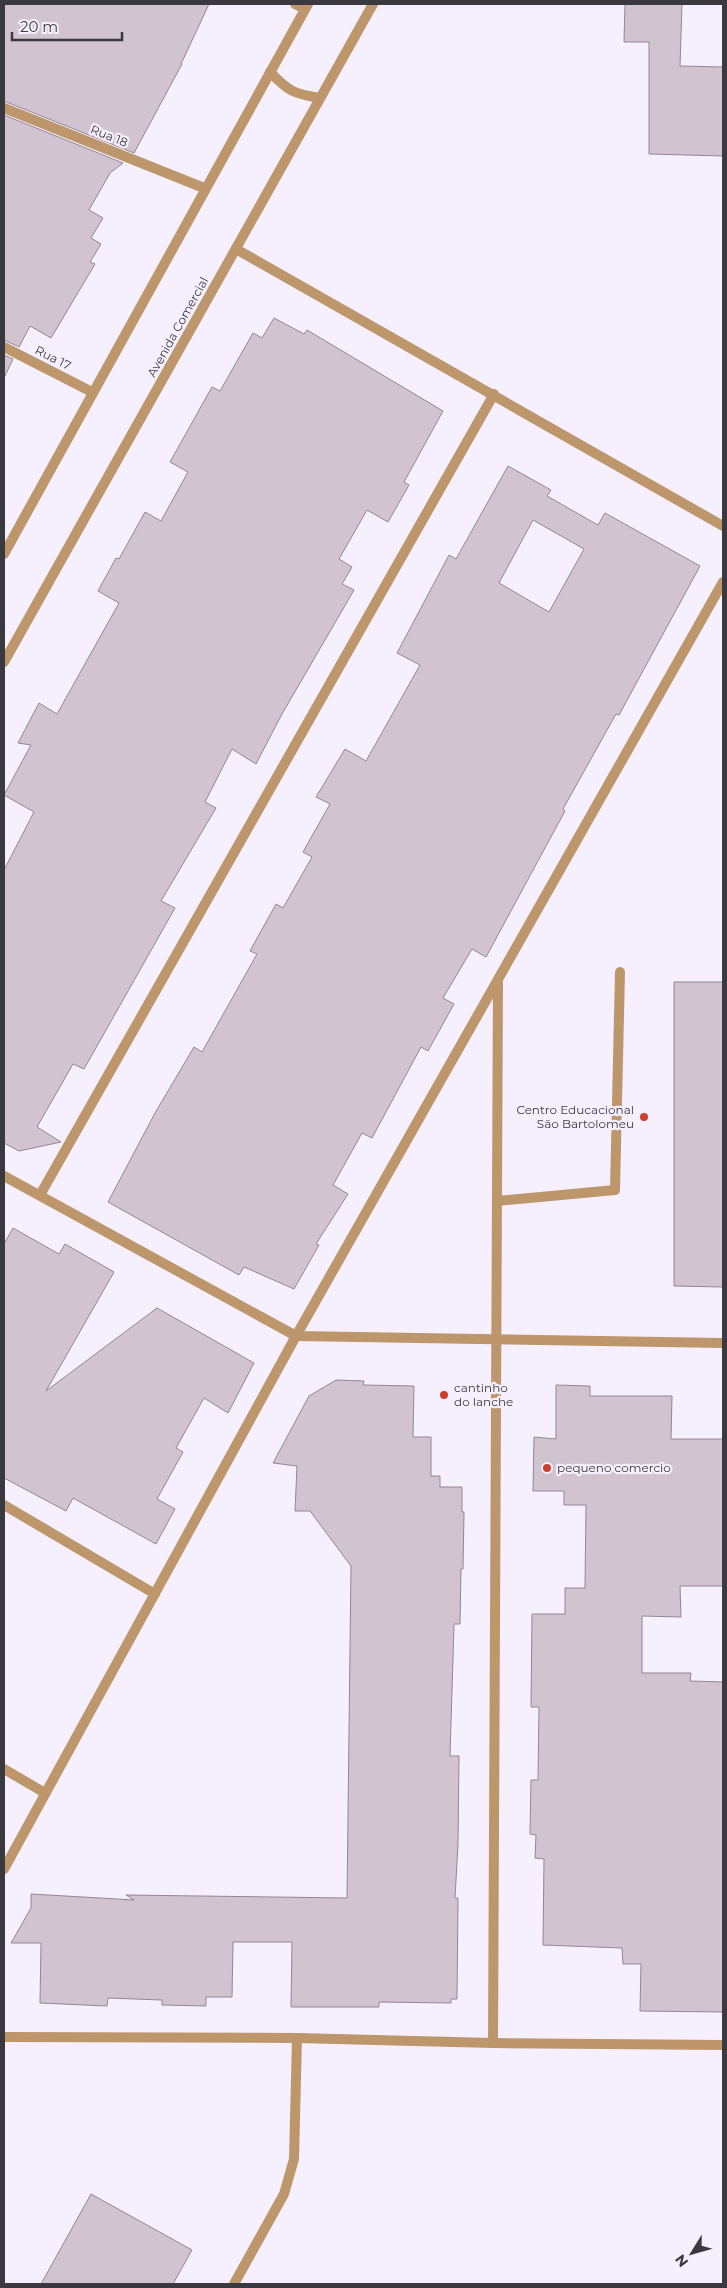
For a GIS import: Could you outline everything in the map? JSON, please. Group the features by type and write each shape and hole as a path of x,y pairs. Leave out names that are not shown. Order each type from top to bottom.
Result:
{"street":[{"path":"4,554 306,6 295,4"},
{"name":"Avenida Comercial","path":"4,662 373,4"},
{"path":"270,72 287,90 298,95 320,98"},
{"name":"Rua 18","path":"4,108 204,188"},
{"path":"236,249 494,394 723,526"},
{"name":"Rua 17","path":"4,347 92,392"},
{"path":"40,1195 494,394"},
{"path":"4,1869 296,1336 723,582"},
{"path":"497,1201 616,1190 620,972"},
{"path":"493,2043 498,981"},
{"path":"4,1176 296,1336 723,1343"},
{"path":"4,1505 154,1594"},
{"path":"4,1769 46,1793"},
{"path":"4,2037 297,2038 493,2043 723,2045"},
{"path":"234,2284 284,2194 294,2159 297,2038"}],"building":[{"path":"4,4 209,4 182,64 134,153 4,101"},
{"path":"625,4 682,4 680,66 723,67 723,156 649,154 649,42 624,42"},
{"path":"4,115 123,163 110,173 89,210 103,218 91,238 101,244 90,262 95,264 51,338 30,326 19,347 4,340"},
{"path":"274,318 304,334 307,330 443,411 404,482 409,485 388,522 367,510 339,559 352,567 342,584 354,590 282,714 256,764 232,749 205,802 216,808 161,901 175,908 84,1069 73,1064 37,1127 61,1142 19,1151 4,1143 4,870 34,812 4,795 31,745 18,743 39,703 57,714 119,603 98,591 116,558 119,559 145,512 161,521 188,472 170,462 212,387 220,391 253,333 262,338"},
{"path":"4,355 13,359 4,378"},
{"path":"508,466 551,490 547,496 598,525 605,513 700,566 619,715 616,714 563,809 565,811 486,957 472,949 443,998 454,1004 428,1051 421,1047 372,1138 362,1133 333,1185 348,1194 316,1244 319,1245 294,1289 244,1267 239,1275 108,1202 155,1113 194,1047 202,1052 257,954 250,951 276,904 283,908 312,857 303,852 330,804 316,797 345,749 366,761 420,665 397,653 449,555 456,559","holes":["533,520 584,549 549,612 499,583"]},
{"path":"674,982 723,982 723,1287 674,1286"},
{"path":"13,1228 59,1254 65,1244 114,1272 46,1391 157,1308 254,1363 228,1413 204,1398 176,1448 183,1452 157,1499 175,1509 156,1544 73,1498 66,1511 4,1478 4,1244"},
{"path":"336,1380 364,1381 363,1385 414,1386 413,1437 431,1437 431,1476 440,1476 440,1487 462,1487 462,1512 464,1512 463,1569 461,1569 460,1624 454,1624 450,1756 459,1756 455,1898 458,1898 457,1999 451,1999 451,2003 379,2002 379,2007 291,2007 292,1942 233,1942 232,1997 206,1997 206,2006 162,2005 162,2000 108,1998 107,2006 40,2003 41,1943 11,1943 31,1908 31,1894 134,1900 126,1895 347,1898 351,1566 310,1511 295,1511 297,1466 273,1463 309,1396"},
{"path":"556,1385 590,1386 590,1396 672,1396 671,1439 723,1439 723,1586 680,1586 681,1617 642,1616 642,1673 691,1673 690,1681 723,1682 723,2012 640,2011 641,1964 623,1964 622,1948 543,1945 544,1859 535,1858 536,1835 530,1834 531,1780 538,1780 539,1707 531,1707 532,1614 565,1614 565,1588 585,1588 586,1505 564,1505 564,1491 533,1491 534,1437 556,1439"},
{"path":"91,2194 192,2250 173,2284 41,2284"}],"place":[{"name":"Centro Educacional São Bartolomeu","path":"644,1117"},
{"name":"cantinho do lanche","path":"444,1395"},
{"name":"pequeno comercio","path":"547,1468"}]}
